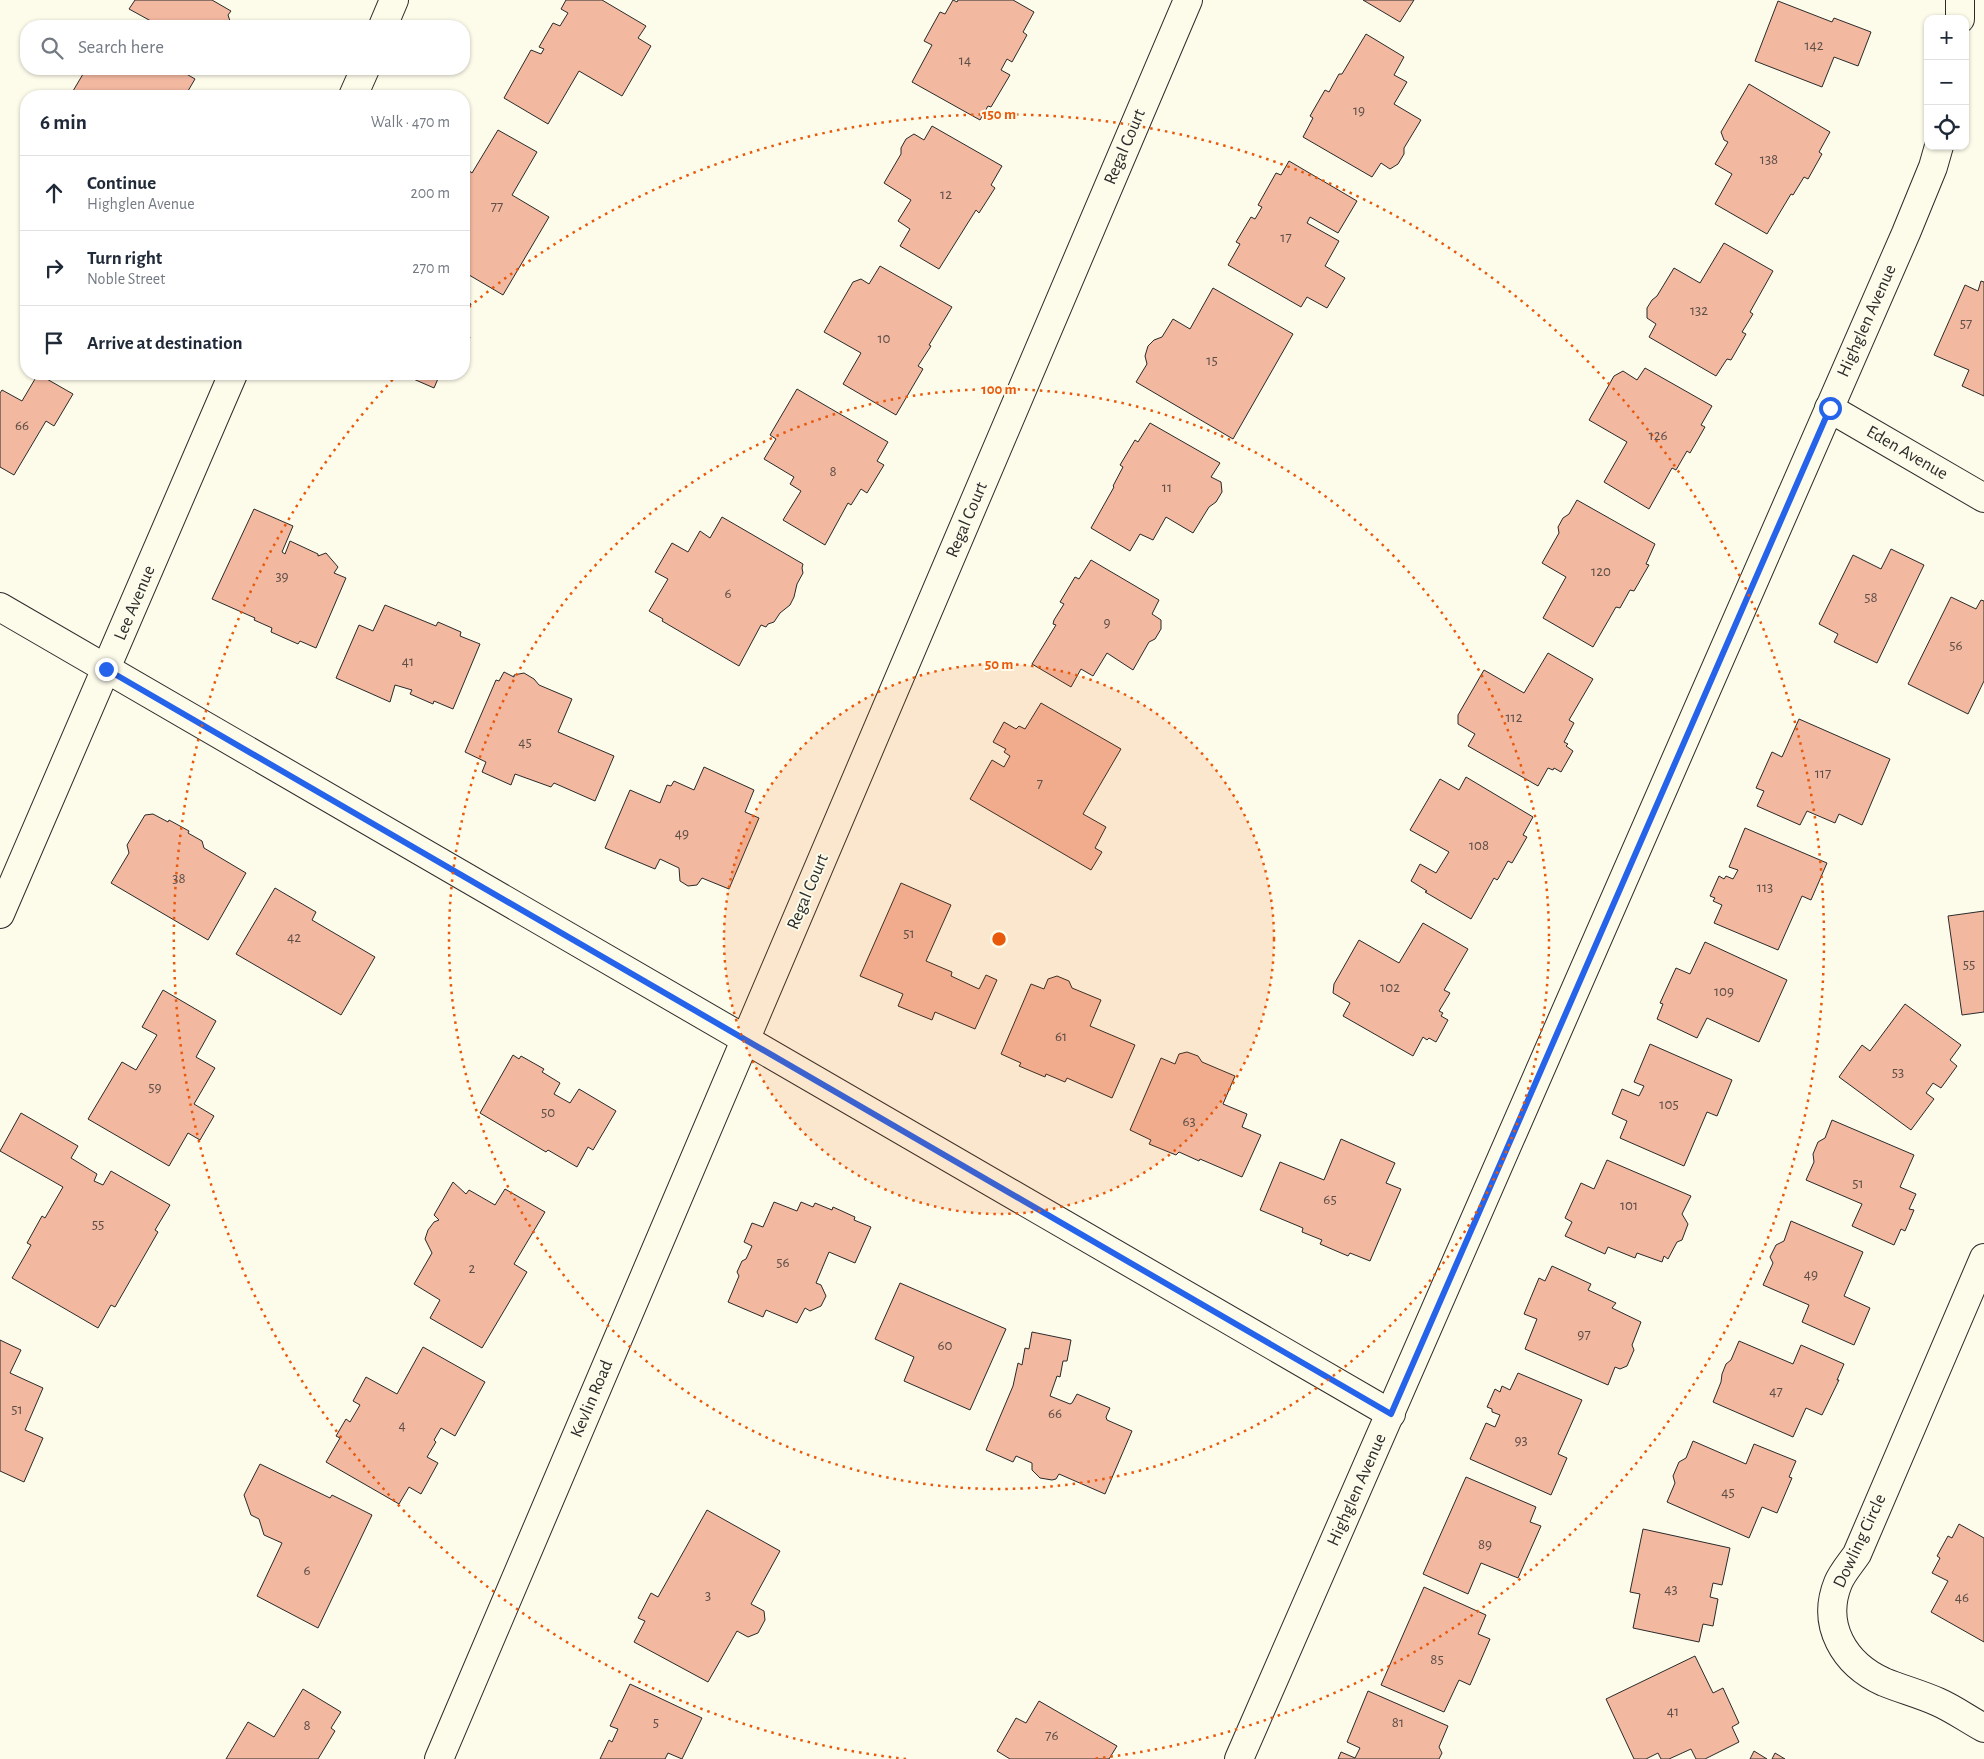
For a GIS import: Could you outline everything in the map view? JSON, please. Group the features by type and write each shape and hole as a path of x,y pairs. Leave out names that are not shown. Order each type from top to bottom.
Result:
{"street":[{"path":"386,20 394,0"},
{"name":"Regal Court","path":"746,1039 1188,0"},
{"path":"1960,0 1960,15"},
{"path":"356,90 362,75"},
{"name":"Highglen Avenue","path":"1239,1759 1830,408 1906,233 1933,167 1938,150"},
{"name":"Lee Avenue","path":"0,914 231,380"},
{"name":"Eden Avenue","path":"1830,408 1984,498"},
{"path":"0,607 1391,1414"},
{"name":"Kevlin Road","path":"439,1759 746,1039"},
{"name":"Dowling Circle","path":"1984,1258 1857,1554 1838,1582 1832,1606 1833,1629 1844,1650 1859,1667 1883,1681 1938,1702 1984,1728"}],"building":[{"path":"135,0 212,0 231,11 228,15 230,20 149,20 129,9"},
{"path":"566,0 602,0 646,26 638,38 651,46 622,96 579,71 548,124 504,98 531,50 541,54 544,49 539,47 553,23 560,26 568,13 561,9"},
{"path":"953,0 957,2 958,0 1013,0 1034,12 1023,32 1027,35 1012,62 1007,59 1001,70 1010,75 991,107 988,106 980,120 912,82 932,45 924,41 940,12 945,14"},
{"path":"1363,0 1414,0 1400,22"},
{"path":"1778,1 1832,22 1834,18 1871,32 1858,66 1834,57 1822,87 1755,61"},
{"path":"1366,34 1404,57 1394,75 1407,82 1394,104 1421,120 1404,148 1404,154 1398,164 1390,169 1381,163 1372,177 1303,137 1313,118 1310,116 1325,90 1329,92"},
{"path":"82,75 188,75 195,79 189,90 74,90"},
{"path":"1749,84 1830,132 1819,152 1822,154 1808,179 1804,177 1793,195 1791,194 1767,234 1715,204 1732,174 1715,164 1728,142 1724,140 1721,132"},
{"path":"932,126 1002,166 991,185 995,188 979,213 976,210 939,269 900,246 910,229 898,221 911,200 884,183 901,154 901,148 906,139 914,134 924,140"},
{"path":"498,130 537,152 512,195 549,217 503,295 470,276 470,172 472,173"},
{"path":"1289,161 1357,201 1338,233 1310,217 1307,223 1339,241 1325,266 1345,278 1327,308 1307,297 1301,307 1228,265 1240,244 1236,242 1251,217 1255,219 1262,207 1258,205 1276,173 1281,175"},
{"path":"1724,243 1773,271 1750,312 1753,314 1742,332 1746,334 1731,360 1727,359 1716,376 1649,337 1656,324 1647,318 1647,308 1657,296 1674,268 1700,283"},
{"path":"880,266 952,307 918,366 923,369 896,415 843,384 861,353 824,332 853,282 861,279 869,284"},
{"path":"1981,281 1984,282 1984,396 1962,386 1969,370 1934,355 1965,285 1978,291"},
{"path":"1213,288 1293,334 1233,439 1136,382 1147,364 1145,356 1148,346 1154,340 1162,337 1173,319 1190,329"},
{"path":"1645,368 1712,406 1701,425 1705,427 1690,453 1687,451 1676,470 1672,468 1649,509 1604,482 1627,442 1589,420 1614,376 1623,371 1637,380"},
{"path":"34,380 48,380 73,394 54,426 46,421 14,475 0,467 0,393 2,390 22,401"},
{"path":"416,380 437,380 434,388"},
{"path":"797,389 888,442 877,461 884,465 867,493 861,489 851,505 848,503 825,545 783,520 801,491 790,484 794,477 764,459 776,439 770,435"},
{"path":"1150,423 1220,463 1211,477 1221,482 1222,492 1216,502 1209,507 1193,533 1166,517 1153,540 1140,534 1130,551 1091,528 1114,487 1123,467 1120,465 1135,440 1138,442"},
{"path":"1577,500 1655,544 1646,564 1649,565 1634,591 1630,590 1620,608 1616,607 1593,647 1543,618 1566,577 1542,563 1559,533 1558,527 1563,518 1569,514"},
{"path":"254,509 293,526 282,552 285,554 290,541 318,554 318,556 326,553 338,567 334,573 346,578 316,648 300,641 298,644 271,632 272,628 254,620 255,618 212,599"},
{"path":"722,517 803,564 803,573 790,605 780,613 774,622 766,627 761,625 739,666 662,621 663,619 649,611 668,579 655,572 672,543 688,552 700,531 710,538"},
{"path":"1891,549 1924,565 1877,663 1834,642 1838,634 1819,624 1853,555 1881,569"},
{"path":"1091,560 1159,600 1152,614 1161,620 1161,629 1155,639 1149,642 1133,670 1107,653 1093,676 1081,669 1071,687 1032,664 1056,625 1053,624 1054,620 1064,604 1060,602 1075,577 1079,579"},
{"path":"1951,597 1976,609 1981,600 1984,601 1984,681 1968,714 1908,684"},
{"path":"385,605 436,626 438,622 461,632 460,636 480,644 453,709 434,701 433,704 410,694 412,690 395,685 390,702 336,678 359,625 373,631"},
{"path":"1548,653 1593,679 1569,720 1574,723 1564,742 1573,751 1561,772 1554,768 1553,770 1548,768 1538,786 1468,746 1475,734 1458,724 1458,715 1484,670 1524,693"},
{"path":"504,672 514,677 514,675 524,673 534,679 539,685 572,699 558,732 614,756 595,801 554,783 551,787 515,774 511,785 482,772 486,762 465,752 496,680 499,681"},
{"path":"1041,703 1121,749 1083,814 1106,827 1095,848 1102,852 1091,870 970,799 992,760 1004,767 1010,756 1004,752 1006,749 993,742 1004,722 1016,729 1019,726 1025,729"},
{"path":"1799,719 1890,759 1862,825 1839,814 1835,823 1807,811 1800,825 1757,806 1764,791 1756,788 1772,752 1782,757"},
{"path":"704,767 754,790 745,812 759,818 729,889 702,878 697,885 688,886 680,881 679,868 660,859 655,869 605,848 630,790 660,803 667,785 671,786 674,781 694,790"},
{"path":"1466,777 1533,817 1523,835 1527,837 1512,863 1508,861 1498,879 1494,878 1471,919 1425,892 1427,891 1411,881 1420,864 1436,873 1449,852 1410,830 1440,779 1459,790"},
{"path":"153,814 189,831 188,833 202,841 204,848 246,873 208,940 111,883 129,853 127,845 145,815"},
{"path":"1745,828 1827,863 1811,900 1802,896 1778,950 1714,923 1722,905 1713,901 1715,898 1710,896 1719,876 1724,879 1726,876 1733,879 1738,870 1729,867"},
{"path":"901,883 951,905 926,961 952,972 951,976 979,989 986,975 997,980 975,1029 935,1012 932,1020 898,1006 903,994 860,976"},
{"path":"275,888 316,912 312,920 375,957 341,1015 236,954"},
{"path":"1984,911 1984,1012 1962,1015 1948,916"},
{"path":"1423,923 1468,949 1444,990 1450,993 1439,1011 1443,1013 1441,1016 1448,1020 1436,1042 1423,1037 1413,1056 1343,1016 1350,1003 1333,993 1334,984 1359,940 1399,963"},
{"path":"1705,942 1787,980 1759,1042 1707,1018 1697,1038 1657,1019 1663,1004 1660,1003 1676,968 1690,974"},
{"path":"1057,976 1069,981 1072,988 1101,1000 1090,1026 1135,1045 1112,1098 1067,1078 1065,1082 1046,1074 1045,1077 1019,1066 1021,1063 1001,1054 1031,984 1044,989 1048,979"},
{"path":"163,990 216,1021 196,1057 215,1068 194,1104 214,1116 200,1140 188,1133 169,1166 88,1119 122,1062 136,1070 157,1035 142,1027"},
{"path":"1905,1004 1961,1045 1950,1060 1957,1066 1941,1088 1933,1083 1926,1093 1934,1099 1911,1130 1839,1077 1862,1045 1870,1051"},
{"path":"1650,1044 1732,1080 1717,1116 1707,1112 1684,1166 1620,1138 1627,1121 1612,1114 1622,1089 1639,1096 1644,1086 1634,1082"},
{"path":"1187,1052 1198,1056 1202,1062 1235,1076 1223,1104 1247,1114 1242,1127 1261,1135 1242,1177 1200,1159 1199,1161 1179,1152 1176,1155 1149,1144 1151,1140 1130,1130 1161,1058 1175,1064 1179,1054"},
{"path":"513,1055 519,1059 521,1056 544,1069 542,1072 560,1083 554,1094 570,1103 579,1089 616,1111 593,1150 588,1147 577,1167 548,1150 546,1152 480,1113"},
{"path":"21,1113 78,1146 71,1158 97,1174 94,1181 103,1185 111,1171 170,1205 155,1230 158,1232 115,1307 111,1305 98,1328 12,1278 31,1245 27,1243 42,1216 45,1218 63,1187 0,1151"},
{"path":"1832,1120 1914,1155 1900,1187 1916,1194 1909,1209 1914,1210 1905,1231 1901,1229 1894,1245 1852,1226 1862,1204 1806,1180 1814,1162 1813,1154 1818,1142 1825,1138"},
{"path":"1341,1139 1395,1163 1386,1183 1401,1189 1370,1261 1350,1253 1348,1256 1320,1244 1322,1240 1302,1232 1303,1228 1260,1210 1280,1162 1324,1180"},
{"path":"1607,1160 1691,1196 1682,1214 1688,1224 1682,1240 1677,1242 1668,1259 1664,1256 1662,1262 1637,1253 1635,1258 1608,1247 1605,1254 1565,1236 1572,1222 1565,1218 1581,1183 1594,1189"},
{"path":"453,1182 466,1194 469,1190 495,1205 505,1189 545,1212 514,1264 527,1272 482,1348 430,1318 440,1300 414,1284 432,1253 425,1239 428,1230 434,1222 439,1220 434,1215"},
{"path":"774,1202 797,1211 801,1202 813,1207 815,1203 832,1210 833,1207 855,1217 854,1220 871,1227 855,1263 829,1252 816,1283 821,1285 826,1296 821,1306 810,1311 805,1308 797,1323 766,1310 763,1317 728,1302 739,1276 737,1272 752,1246 744,1242 752,1223 763,1227"},
{"path":"1791,1221 1863,1252 1844,1296 1870,1308 1854,1345 1802,1322 1809,1305 1763,1285 1773,1263 1770,1257 1776,1245 1784,1241"},
{"path":"1552,1266 1591,1284 1588,1290 1616,1303 1612,1308 1641,1322 1632,1345 1634,1350 1627,1366 1620,1369 1615,1367 1608,1385 1525,1349 1537,1319 1524,1314 1539,1278 1545,1281"},
{"path":"900,1283 1006,1329 970,1410 904,1381 914,1357 875,1339"},
{"path":"1032,1332 1071,1340 1067,1361 1063,1361 1060,1377 1057,1376 1050,1396 1070,1404 1077,1394 1110,1408 1106,1417 1107,1420 1132,1431 1105,1494 1059,1474 1056,1479 1052,1480 1040,1478 1032,1470 1032,1463 1016,1456 1013,1462 986,1450 1013,1386 1018,1363 1022,1365 1025,1348 1029,1349"},
{"path":"0,1340 21,1350 10,1373 43,1388 25,1430 43,1438 24,1482 0,1471"},
{"path":"1739,1341 1793,1364 1801,1345 1844,1364 1837,1380 1839,1380 1822,1415 1806,1408 1793,1437 1713,1402 1726,1364 1731,1360"},
{"path":"423,1347 485,1382 455,1436 441,1428 434,1440 436,1442 427,1457 438,1463 421,1494 409,1487 399,1504 326,1462 340,1438 336,1436 346,1419 350,1422 360,1405 353,1401 366,1377 397,1394"},
{"path":"1518,1373 1582,1400 1558,1454 1567,1458 1551,1495 1470,1459 1486,1423 1495,1427 1500,1415 1492,1412 1492,1409 1487,1407 1495,1389 1500,1392 1502,1386 1510,1390"},
{"path":"1693,1441 1746,1464 1754,1444 1796,1461 1789,1477 1792,1478 1777,1513 1762,1507 1749,1538 1667,1502 1675,1483 1673,1476 1679,1462 1686,1458"},
{"path":"260,1464 330,1498 332,1495 372,1515 318,1628 257,1596 282,1543 264,1535 259,1519 251,1515 244,1495"},
{"path":"1466,1477 1536,1507 1530,1522 1541,1526 1518,1578 1481,1563 1468,1594 1423,1574"},
{"path":"707,1510 780,1551 751,1604 764,1611 765,1620 758,1633 748,1637 737,1631 708,1682 634,1642 645,1621 638,1618 651,1593 658,1597"},
{"path":"1959,1524 1984,1538 1984,1642 1931,1612 1948,1581 1932,1573 1940,1558 1937,1556 1948,1536 1952,1538"},
{"path":"1643,1529 1730,1548 1722,1585 1713,1583 1710,1597 1718,1599 1713,1626 1703,1624 1699,1642 1633,1628 1640,1594 1630,1592"},
{"path":"1424,1587 1486,1615 1478,1634 1490,1639 1470,1685 1459,1680 1444,1712 1381,1685"},
{"path":"1695,1656 1713,1693 1723,1688 1739,1723 1732,1727 1739,1742 1705,1759 1696,1759 1691,1749 1669,1759 1661,1759 1658,1753 1646,1759 1634,1759 1606,1699"},
{"path":"630,1684 702,1718 682,1759 668,1753 665,1759 600,1759 609,1740 612,1742 618,1729 610,1726"},
{"path":"303,1689 341,1712 331,1728 335,1731 318,1759 226,1759 248,1722 274,1737"},
{"path":"1368,1691 1448,1726 1439,1747 1442,1753 1439,1759 1338,1759 1341,1752 1355,1758 1360,1748 1347,1742"},
{"path":"1039,1701 1117,1746 1109,1759 1010,1759 997,1751 1016,1718 1026,1723"},
{"path":"1754,1751 1767,1759 1750,1759"},
{"path":"1775,1753 1785,1759 1772,1759"}],"route":[{"path":"106,669 1391,1414 1830,408"}]}
